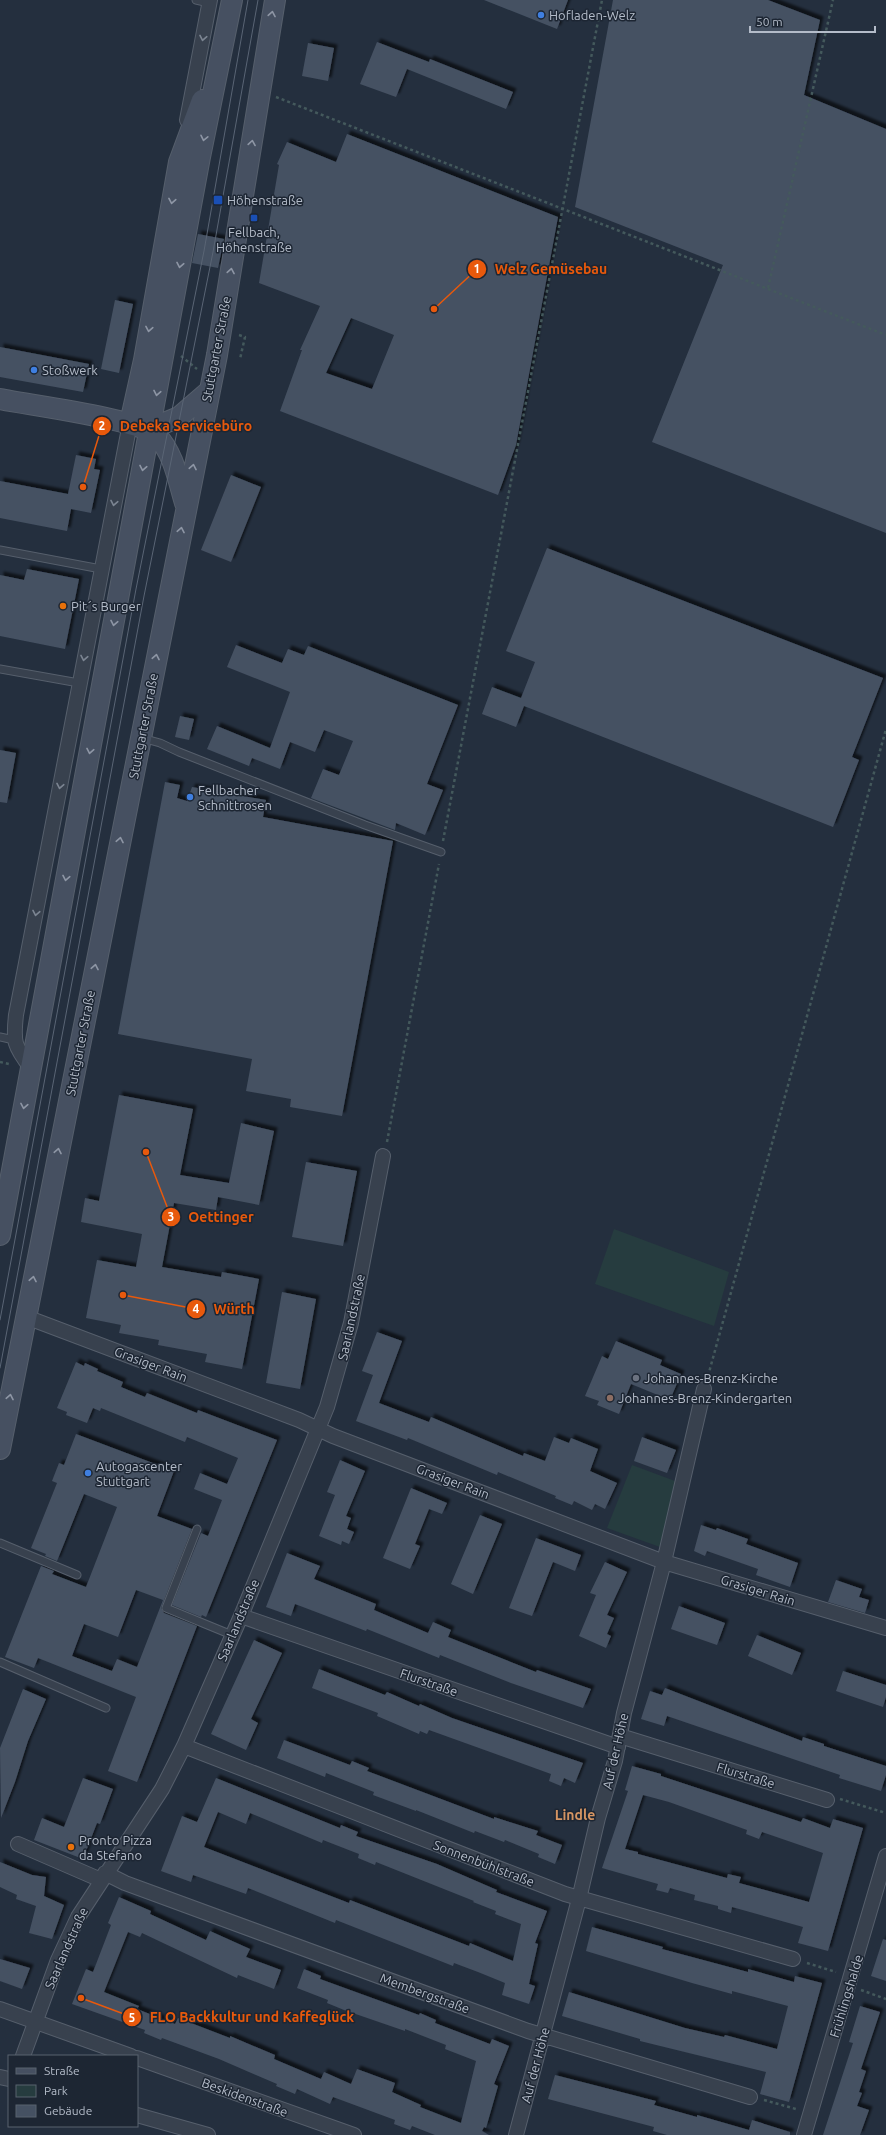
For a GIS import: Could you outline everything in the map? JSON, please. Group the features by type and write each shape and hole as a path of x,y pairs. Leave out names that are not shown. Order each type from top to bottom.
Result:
{"main road":[{"path":"0,1235 200,157 232,0"},
{"name":"Stuttgarter Straße","path":"0,1449 220,333 275,0"},
{"path":"130,423 144,360 179,162 226,31"},
{"path":"150,429 179,417 208,392"},
{"path":"0,399 130,423 150,429 157,436 171,457 186,505"}],"street":[{"path":"179,162 205,1"},
{"path":"31,1068 7,1038 18,1008 130,423"},
{"name":"Saarlandstraße","path":"23,2055 61,1953 78,1917 103,1876 162,1789 184,1746 241,1616 329,1400 351,1324 383,1156"},
{"name":"Grasiger Rain","path":"26,1317 664,1562 886,1628"},
{"name":"Auf der Höhe","path":"516,2135 579,1899 619,1741 624,1713 664,1562 704,1389"},
{"name":"Flurstraße","path":"241,1616 619,1741 827,1800"},
{"name":"Sonnenbühlstraße","path":"184,1746 579,1899 793,1959"},
{"name":"Membergstraße","path":"18,1844 543,2036 750,2096"},
{"name":"Frühlingshalde","path":"804,2135 886,1856"},
{"path":"0,2009 128,2055"},
{"name":"Beskidenstraße","path":"138,2058 354,2135"},
{"path":"138,2115 208,2135"}],"lane":[{"path":"0,550 101,569"},
{"path":"0,669 80,683"},
{"path":"141,738 160,743 357,823 441,852"},
{"path":"197,1530 166,1608 232,1635"},
{"path":"0,1543 77,1575"},
{"path":"0,1662 106,1708"}],"path":[{"path":"383,1156 602,0"},
{"path":"768,288 833,0"},
{"path":"260,94 288,100 563,209 886,334"},
{"path":"239,335 245,337 240,359"},
{"path":"178,354 194,369 202,370"},
{"path":"704,1389 886,729"},
{"path":"827,1800 839,1799 886,1813"},
{"path":"793,1959 850,1982 886,1999"},
{"path":"750,2096 810,2114"}],"green space":[{"path":"614,1229 729,1272 714,1326 595,1284"},
{"path":"632,1465 675,1481 660,1547 607,1528"}],"building":[{"name":"Hofladen-Welz","path":"484,0 568,0 557,29"},
{"path":"613,0 768,0 820,20 804,95 886,129 886,533 652,442 723,265 575,207"},
{"path":"377,42 429,62 430,59 513,92 506,109 407,69 396,97 360,84"},
{"path":"308,43 334,48 328,81 302,76"},
{"path":"347,134 558,217 516,445 498,495 280,411 302,350 300,350 320,306 259,283 279,165 277,164 287,142 336,162","holes":["351,318 394,335 372,389 326,373"]},
{"path":"198,234 224,239 218,268 192,263"},
{"path":"115,300 133,304 119,373 101,369"},
{"path":"0,347 89,364 83,392 0,377"},
{"path":"76,455 96,459 94,469 100,470 91,513 71,509 67,531 0,518 0,481 68,494"},
{"path":"231,475 261,487 231,562 201,550"},
{"path":"547,548 883,678 852,757 859,760 833,827 524,706 516,727 482,714 492,687 521,698 535,662 506,651"},
{"path":"27,569 79,579 65,649 0,636 0,575 24,580"},
{"path":"236,645 282,663 288,649 304,655 308,646 458,705 427,784 443,790 425,835 396,823 395,830 311,798 323,769 339,775 353,741 324,730 315,752 290,742 280,769 252,758 249,766 207,749 217,726 270,748 290,692 227,667"},
{"path":"180,716 194,719 189,740 175,737"},
{"path":"0,750 16,753 7,803 0,802"},
{"path":"165,782 180,785 177,798 187,801 192,787 266,800 263,817 393,841 342,1116 290,1107 291,1099 246,1091 252,1059 118,1034"},
{"path":"119,1095 193,1109 180,1175 229,1183 241,1123 274,1131 259,1205 218,1197 216,1210 174,1203 162,1267 221,1277 222,1272 259,1279 242,1369 205,1362 207,1354 158,1345 159,1340 119,1333 121,1325 86,1318 97,1260 136,1267 142,1234 81,1222 85,1198 99,1201"},
{"path":"306,1162 357,1171 343,1246 292,1237"},
{"path":"282,1292 316,1299 300,1389 266,1383"},
{"path":"377,1332 402,1341 379,1403 429,1422 431,1417 523,1456 524,1453 545,1461 554,1437 569,1443 571,1438 598,1449 590,1471 617,1483 605,1509 595,1504 592,1510 574,1501 572,1505 555,1498 556,1496 498,1472 497,1475 408,1438 407,1440 356,1421 373,1375 362,1371"},
{"name":"Johannes-Brenz-Kirche","path":"616,1341 662,1360 660,1365 681,1374 670,1400 631,1384 619,1414 597,1405 599,1401 585,1396 602,1356 608,1359"},
{"path":"76,1362 84,1366 85,1363 98,1369 97,1371 123,1382 121,1387 145,1397 147,1393 197,1413 198,1410 277,1440 206,1617 202,1615 201,1617 172,1605 201,1533 208,1536 222,1500 194,1489 200,1473 227,1484 238,1458 187,1437 185,1442 101,1408 100,1411 93,1408 87,1423 66,1415 67,1412 57,1408"},
{"path":"76,1434 174,1471 157,1516 192,1529 161,1608 164,1613 197,1626 137,1782 108,1771 136,1697 38,1658 34,1668 5,1657 41,1566 54,1571 52,1574 86,1587 117,1507 84,1494 57,1561 45,1556 46,1554 31,1548 57,1483 52,1481 59,1463 64,1465","holes":["136,1590 163,1600 137,1667 117,1659 112,1671 72,1656 84,1624 118,1637"]},
{"path":"642,1437 676,1450 667,1473 634,1461"},
{"path":"340,1460 365,1471 346,1516 351,1518 347,1529 354,1532 349,1544 342,1541 341,1545 319,1536 335,1495 327,1492"},
{"path":"411,1488 447,1503 442,1514 429,1509 415,1544 420,1546 410,1569 383,1558"},
{"path":"480,1515 502,1524 473,1594 451,1584"},
{"path":"701,1525 716,1530 717,1528 748,1539 746,1544 798,1563 790,1587 756,1575 758,1569 707,1551 705,1556 694,1551"},
{"path":"536,1538 581,1555 575,1571 553,1562 532,1616 509,1608"},
{"path":"287,1553 320,1566 314,1579 376,1604 374,1610 428,1633 433,1622 451,1630 448,1637 536,1672 537,1670 591,1689 583,1708 511,1683 440,1655 439,1658 367,1629 366,1631 295,1604 291,1616 266,1607"},
{"path":"605,1562 627,1572 607,1615 614,1618 607,1634 611,1636 606,1648 579,1636 596,1595 590,1593"},
{"path":"836,1580 862,1589 859,1597 869,1600 865,1613 828,1602"},
{"path":"679,1606 725,1623 717,1645 671,1629"},
{"path":"757,1635 801,1653 792,1675 748,1656"},
{"path":"254,1640 282,1653 251,1719 258,1723 246,1750 211,1734"},
{"path":"319,1669 385,1695 387,1692 452,1718 583,1763 575,1783 564,1778 561,1786 549,1781 551,1774 429,1730 427,1734 420,1731 419,1734 377,1716 378,1713 312,1688"},
{"path":"843,1671 886,1685 886,1697 883,1707 836,1691"},
{"path":"665,1688 802,1741 803,1737 824,1744 824,1746 886,1766 886,1775 881,1791 839,1778 840,1775 667,1716 664,1726 641,1719 650,1691 662,1695"},
{"path":"23,1689 46,1699 28,1741 15,1782 1,1818 0,1748"},
{"path":"284,1740 350,1765 352,1761 369,1768 367,1771 494,1819 494,1817 538,1831 536,1835 562,1845 555,1864 538,1857 539,1854 505,1840 504,1842 475,1831 474,1833 373,1795 374,1792 326,1773 325,1777 277,1758"},
{"path":"632,1766 661,1774 661,1776 801,1822 803,1818 830,1828 833,1819 863,1828 828,1951 798,1943 803,1927 732,1907 731,1913 718,1909 718,1906 694,1900 695,1895 670,1888 668,1893 656,1890 658,1884 602,1868 628,1791 625,1790","holes":["643,1795 669,1802 747,1830 746,1834 759,1839 762,1832 823,1853 809,1902 739,1883 741,1877 728,1874 727,1878 638,1854 638,1852 625,1849"]},
{"path":"83,1778 113,1789 100,1824 97,1823 83,1859 34,1840 42,1818 64,1827"},
{"path":"216,1778 340,1828 341,1825 358,1832 356,1836 437,1864 497,1890 496,1892 547,1911 535,1943 538,1944 529,1984 535,1986 529,2004 502,1995 505,1983 454,1963 453,1966 336,1920 335,1923 248,1888 246,1894 193,1875 191,1882 161,1871 182,1816 197,1822","holes":["218,1812 246,1824 250,1813 322,1843 323,1840 359,1854 358,1858 375,1865 376,1862 496,1911 495,1914 521,1924 513,1961 470,1943 469,1946 350,1900 349,1903 204,1847"]},
{"path":"0,1862 32,1875 46,1877 44,1896 64,1905 52,1939 29,1933 36,1906 16,1899 17,1895 0,1887"},
{"path":"119,1897 151,1911 150,1914 206,1940 210,1931 250,1949 246,1957 281,1970 274,1989 238,1975 237,1978 142,1933 140,1937 128,1932 104,1992 139,2006 137,2009 175,2024 178,2018 230,2038 230,2036 275,2055 274,2059 321,2079 324,2072 351,2084 357,2069 395,2083 392,2092 421,2105 420,2107 461,2123 476,2061 445,2049 446,2045 405,2029 405,2031 344,2010 327,2003 328,2000 297,1988 304,1969 321,1976 320,1979 419,2015 420,2013 436,2020 435,2023 490,2044 492,2039 509,2046 494,2084 498,2086 486,2128 484,2127 482,2131 489,2135 435,2135 412,2126 410,2130 394,2124 395,2120 333,2097 330,2104 297,2089 295,2094 276,2086 277,2084 219,2059 162,2038 161,2040 144,2033 145,2030 72,2004 86,1969 93,1972 111,1925 108,1923"},
{"path":"592,1927 663,1947 662,1949 748,1972 748,1969 794,1982 795,1976 822,1983 789,2102 760,2094 766,2072 640,2041 640,2039 562,2016 569,1992 685,2028 724,2037 725,2035 777,2049 788,2006 732,1991 732,1994 586,1951"},
{"path":"883,1939 886,1940 886,1981 871,1976"},
{"path":"0,1959 30,1968 22,1989 0,1981"},
{"path":"860,2006 880,2012 861,2069 866,2071 859,2092 862,2093 857,2106 869,2110 860,2135 823,2135 853,2043 849,2042"},
{"path":"555,2075 656,2101 654,2105 697,2117 697,2115 749,2130 752,2120 790,2132 790,2135 667,2135 653,2131 654,2127 548,2099"}],"tram line":[{"path":"0,1320 136,589 204,251 248,0"},
{"path":"0,1368 144,596 213,252 258,0"}],"place":[{"name":"Hofladen-Welz","path":"541,15"},
{"name":"Höhenstraße","path":"218,200"},
{"name":"Fellbach, Höhenstraße","path":"254,218"},
{"name":"Welz Gemüsebau","path":"434,309"},
{"name":"Stoßwerk","path":"34,370"},
{"name":"Debeka Servicebüro","path":"83,487"},
{"name":"Pit´s Burger","path":"63,606"},
{"name":"Fellbacher Schnittrosen","path":"190,797"},
{"name":"Oettinger","path":"146,1152"},
{"name":"Würth","path":"123,1295"},
{"name":"Johannes-Brenz-Kirche","path":"636,1378"},
{"name":"Johannes-Brenz-Kindergarten","path":"610,1398"},
{"name":"Autogascenter Stuttgart","path":"88,1473"},
{"name":"Pronto Pizza da Stefano","path":"71,1847"},
{"name":"FLO Backkultur und Kaffeglück","path":"81,1998"}],"district":[{"name":"Lindle","path":"575,1815"}]}
